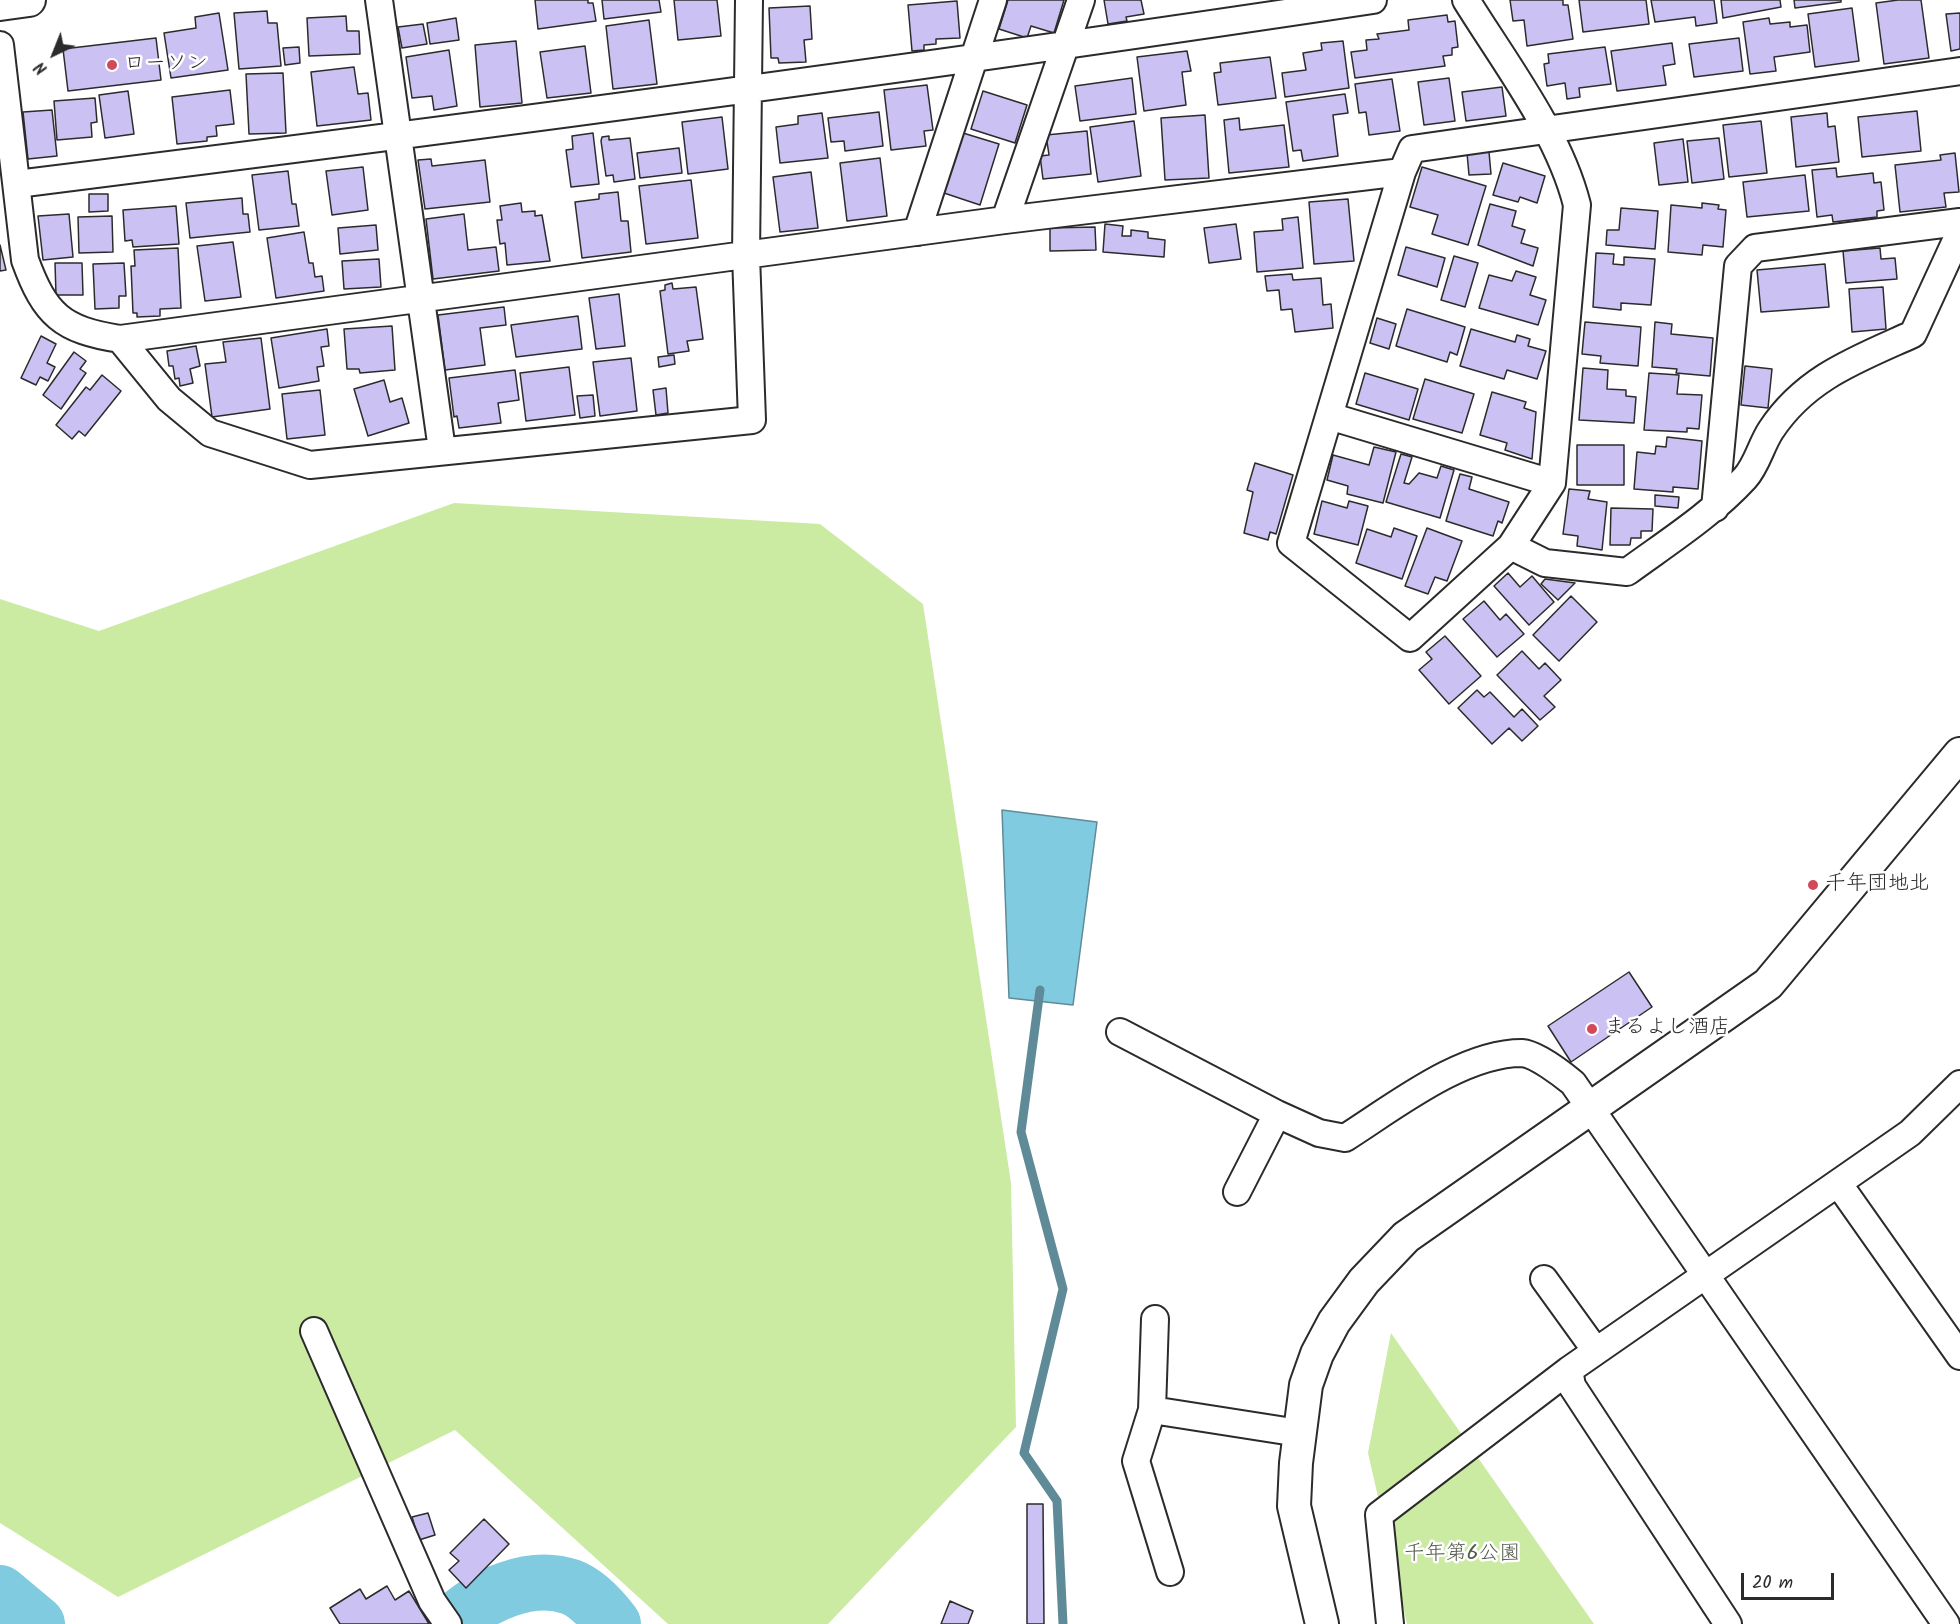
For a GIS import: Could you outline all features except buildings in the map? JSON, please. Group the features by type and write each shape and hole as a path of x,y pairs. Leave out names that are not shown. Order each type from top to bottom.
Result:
{"street":[{"path":"0,4 29,0"},
{"path":"379,0 442,450"},
{"path":"120,339 169,399 210,434 310,465 752,420 746,255 749,0"},
{"path":"917,232 993,0"},
{"path":"1005,220 1081,0"},
{"path":"16,184 397,137 748,90 1373,0"},
{"path":"1466,0 1546,130 1570,179 1577,205 1552,483 1511,546 1410,638 1291,543 1402,172 1412,149 1546,130 1960,71"},
{"path":"0,45 25,260 37,294 60,319 86,333 120,339 1005,220 1402,172"},
{"path":"1715,508 1738,266 1755,248 1960,222"},
{"path":"1511,546 1545,562 1627,572 1715,508 1747,476 1772,429 1802,394 1832,370 1913,334 1960,232"},
{"path":"1329,416 1552,483"},
{"path":"1322,1624 1294,1506 1299,1433 1306,1385 1317,1354 1334,1322 1364,1281 1406,1238 1768,984 1960,754"},
{"path":"1120,1032 1276,1114 1319,1133 1345,1137 1448,1074 1484,1060 1524,1053 1556,1069 1573,1083 1946,1624"},
{"path":"1390,1624 1378,1515 1569,1370 1706,1277 1910,1133 1960,1084"},
{"path":"1237,1192 1276,1114"},
{"path":"1838,1183 1960,1356"},
{"path":"1544,1279 1596,1352"},
{"path":"1155,1319 1152,1410 1136,1461 1170,1572"},
{"path":"314,1331 432,1601 448,1624"},
{"path":"1569,1370 1572,1386 1728,1624"},
{"path":"1152,1410 1299,1433"}],"green space":[{"path":"454,503 820,524 923,604 1011,1183 1016,1427 828,1624 668,1624 455,1430 118,1597 0,1523 0,599 99,631"},
{"name":"千年第6公園","path":"1391,1333 1594,1624 1407,1624 1368,1453"}],"water":[{"path":"1002,810 1097,822 1073,1005 1009,998"}],"waterway":[{"path":"1040,990 1021,1132 1063,1289 1024,1453 1057,1501 1063,1624"},
{"path":"452,1624 477,1604 507,1589 540,1583 556,1583 583,1593 613,1624"},
{"path":"0,1593 37,1624"}],"place":[{"name":"ローソン","path":"112,65"},
{"name":"千年団地北","path":"1813,885"},
{"name":"まるよし酒店","path":"1592,1029"}]}
